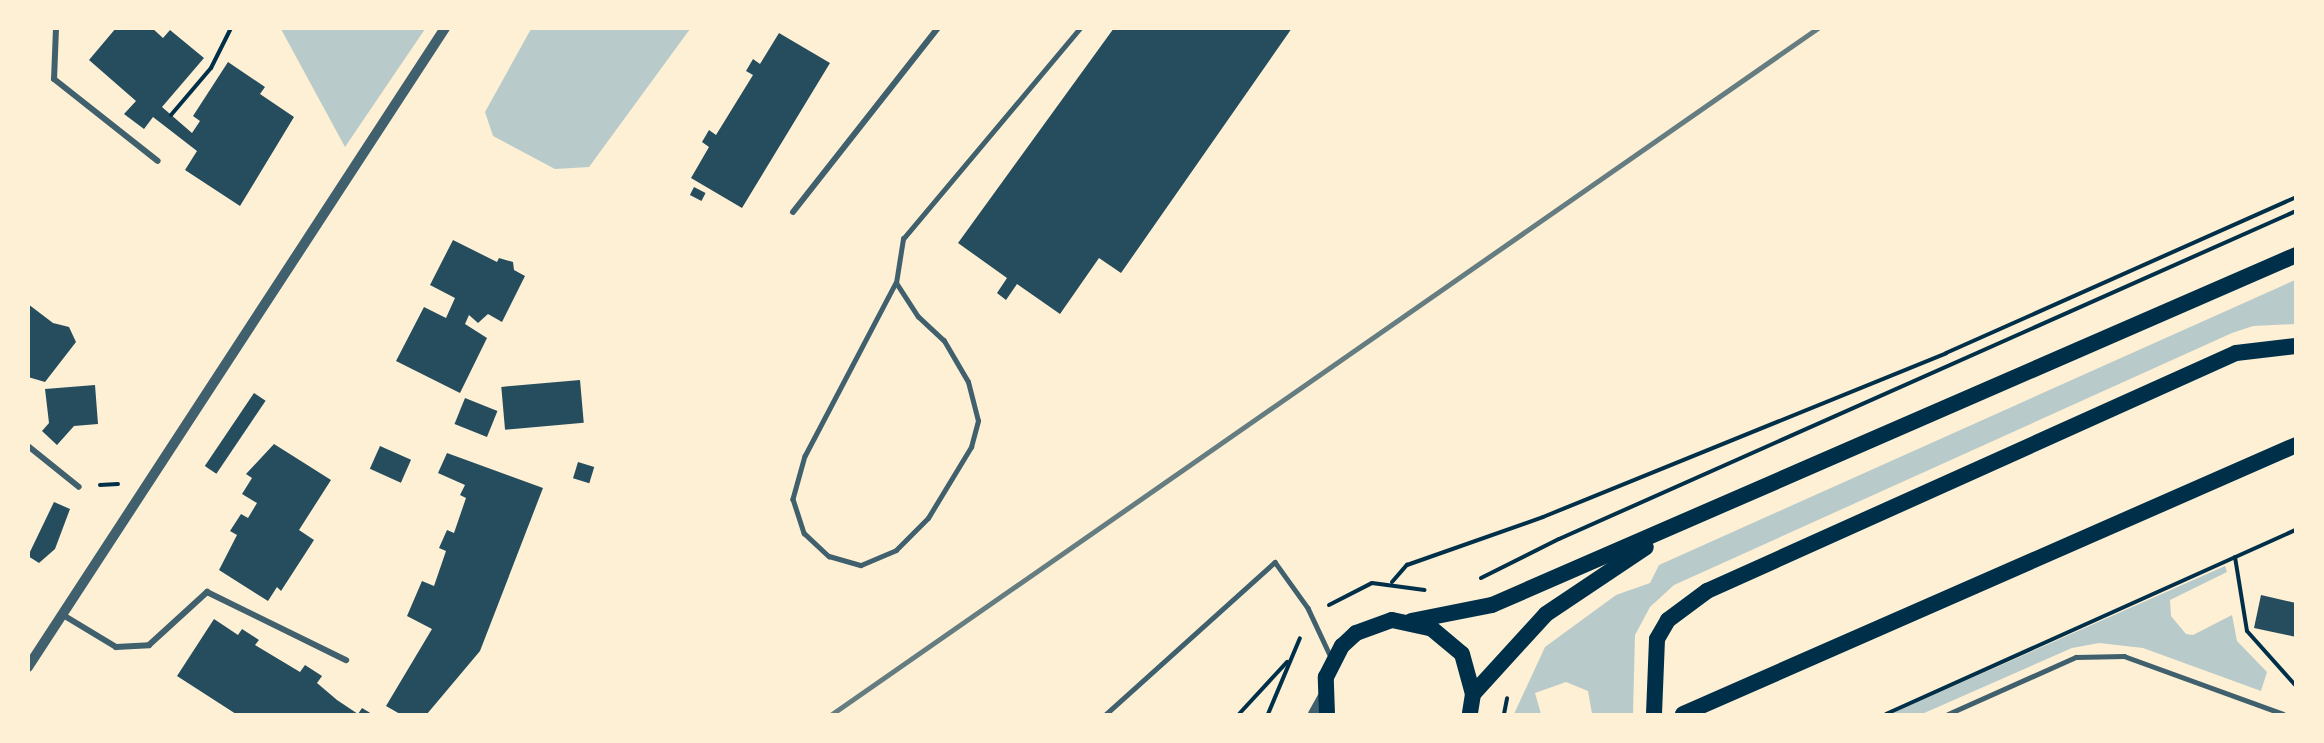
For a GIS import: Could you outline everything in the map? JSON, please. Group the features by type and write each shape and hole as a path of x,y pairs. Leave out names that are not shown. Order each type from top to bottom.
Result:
{"highway":[{"path":"1327,714 1324,694 1332,660 1356,633 1374,624 1411,621 1492,605 1677,527 2295,255"},
{"path":"1654,714 1654,651 1668,620 1707,591 2236,353 2295,346"},
{"path":"1683,714 2295,445"},
{"path":"1473,694 1546,614 1677,527"},
{"path":"1411,621 1448,639 1470,673 1473,694 1470,714"}],"street":[{"path":"56,28 54,79 158,161"},
{"path":"28,667 446,28"},
{"path":"793,212 938,28"},
{"path":"28,446 79,487"},
{"path":"63,615 116,647 149,645 207,592 346,660"},
{"path":"1313,714 1324,694"}],"lane":[{"path":"896,283 918,316 944,340 968,382 978,421 971,447 928,518 896,550 861,566 830,556 804,533 793,499 805,456 896,283 903,239 1080,28"},
{"path":"1106,714 1275,562 1308,609 1332,660"},
{"path":"1948,714 2076,657 2124,656 2283,714"}],"path":[{"path":"171,115 211,68 231,28"},
{"path":"1392,582 1407,565 1543,517 1946,353 2295,197"},
{"path":"1468,583 2295,211"},
{"path":"1886,714 2295,530"},
{"path":"2235,557 2247,631 2295,686"},
{"path":"1329,605 1372,583 1392,582 1436,591"},
{"path":"1268,714 1287,661 1302,634"},
{"path":"1239,714 1287,661"}],"shaded area":[{"path":"281,29 425,29 345,147"},
{"path":"531,29 690,29 589,167 555,169 493,136 485,112"},
{"path":"2295,280 2295,324 2253,326 2232,333 1674,585 1650,607 1635,635 1633,714 1592,714 1588,691 1566,682 1535,693 1541,714 1514,714 1545,647 1616,595 1650,583 1659,565"},
{"path":"2225,566 2227,572 2170,600 2171,616 2186,634 2193,635 2232,615 2237,641 2267,672 2261,691 2143,648 2099,643 2072,648 1922,714 1890,714"}],"building":[{"path":"116,28 152,28 163,38 170,30 204,58 162,107 192,133 200,121 193,116 228,62 265,87 260,94 294,117 240,206 185,170 197,151 153,117 144,129 124,114 136,101 89,60"},
{"path":"1114,28 1292,28 1121,273 1099,258 1060,314 1017,284 1006,300 997,293 1007,278 958,243"},
{"path":"779,33 830,63 742,208 691,178 709,147 702,142 709,130 716,135 753,75 746,71 753,59 760,64"},
{"path":"694,187 706,193 701,201 690,195"},
{"path":"453,240 497,262 499,258 513,262 514,270 525,276 502,322 488,314 478,323 469,315 465,324 487,338 460,393 396,361 424,307 446,318 455,298 430,285"},
{"path":"28,304 53,323 69,327 76,342 45,382 28,377"},
{"path":"580,380 584,423 505,430 501,387"},
{"path":"95,385 98,424 74,426 57,445 42,431 49,423 45,389"},
{"path":"254,393 266,401 216,474 205,466"},
{"path":"465,398 497,411 487,437 455,424"},
{"path":"274,444 331,480 299,530 314,540 281,591 277,587 268,601 219,570 237,535 230,531 241,514 248,518 257,503 242,494 252,478 246,474"},
{"path":"380,446 411,460 401,483 370,469"},
{"path":"447,453 543,488 480,651 427,714 400,714 386,706 432,629 407,616 422,581 434,586 446,551 439,548 447,530 454,533 466,498 460,495 465,485 438,473"},
{"path":"578,462 594,467 589,483 573,478"},
{"path":"54,502 70,509 55,549 39,563 28,556"},
{"path":"2261,595 2296,603 2296,637 2254,628"},
{"path":"214,619 238,635 242,629 259,640 255,645 300,672 305,665 322,676 317,683 358,714 236,714 177,676"},
{"path":"362,708 372,714 358,714"}],"railway":[{"path":"832,714 1818,28"}]}
